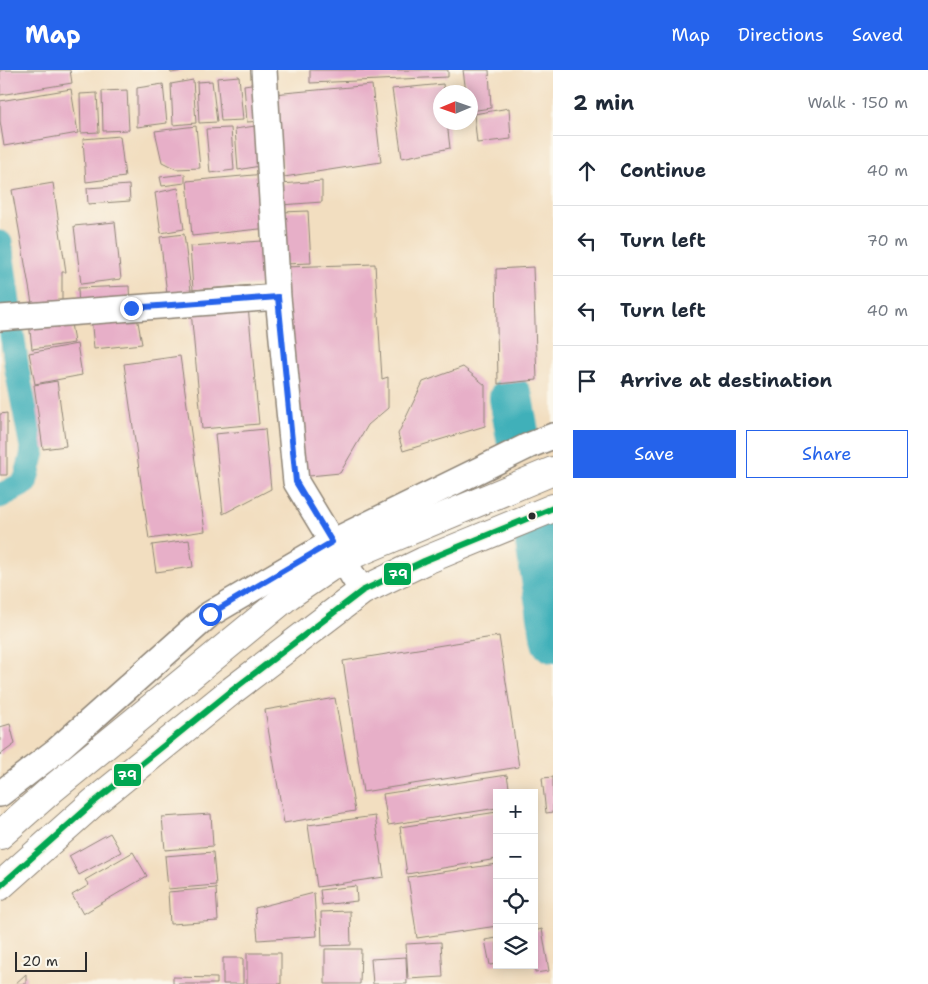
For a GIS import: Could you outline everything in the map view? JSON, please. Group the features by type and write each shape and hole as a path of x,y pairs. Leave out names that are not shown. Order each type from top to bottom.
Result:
{"highway":[{"path":"0,836 51,790 289,595 337,550 553,471"},
{"path":"0,886 93,803 230,692 362,591 424,562 553,508"}],"street":[{"path":"264,70 278,297 296,482 362,591"},
{"path":"0,318 278,297"},
{"path":"0,794 56,750 210,614 337,550 528,446 553,436"}],"building":[{"path":"0,70 70,70 72,83 0,95"},
{"path":"170,70 183,70 183,71 171,73"},
{"path":"310,70 448,70 448,77 310,83"},
{"path":"463,70 489,70 491,108 478,110 478,85 465,85"},
{"path":"239,76 243,120 221,121 217,78"},
{"path":"193,80 196,123 173,125 171,84"},
{"path":"212,81 217,122 199,123 197,82"},
{"path":"258,83 263,121 247,122 244,85"},
{"path":"163,84 167,123 137,127 137,88"},
{"path":"443,84 433,85 433,130 448,130 450,148 402,158 392,89"},
{"path":"372,85 381,162 284,177 273,94"},
{"path":"71,89 78,133 4,146 0,121 0,101"},
{"path":"127,90 129,130 103,131 102,91"},
{"path":"97,93 99,132 81,133 80,94"},
{"path":"509,108 511,139 477,143 476,130 478,130 478,113"},
{"path":"262,125 265,165 238,170 235,129"},
{"path":"196,126 200,168 176,169 162,162 155,131"},
{"path":"231,128 234,170 210,173 206,129"},
{"path":"120,136 125,177 86,182 83,139"},
{"path":"185,174 185,183 162,186 160,177"},
{"path":"265,174 269,228 192,236 187,181"},
{"path":"322,181 322,202 281,205 280,184"},
{"path":"53,183 66,272 62,272 62,310 33,309 12,190"},
{"path":"129,185 130,201 88,204 87,188"},
{"path":"178,188 184,229 161,233 155,193"},
{"path":"308,211 311,263 285,264 282,212"},
{"path":"115,222 121,279 81,284 74,226"},
{"path":"184,234 191,291 167,294 160,237"},
{"path":"262,241 265,284 193,290 190,246"},
{"path":"375,264 382,379 388,377 388,408 368,425 340,473 299,477 284,267"},
{"path":"533,267 537,380 498,384 496,269"},
{"path":"129,286 130,307 79,309 78,288"},
{"path":"248,306 259,424 202,429 191,311"},
{"path":"136,311 142,344 94,349 91,316"},
{"path":"70,316 74,343 32,349 29,322"},
{"path":"77,344 82,375 35,384 29,353"},
{"path":"180,356 205,531 149,539 124,364"},
{"path":"463,367 485,385 485,426 403,451 398,434 423,382"},
{"path":"57,381 66,446 43,449 34,385"},
{"path":"7,413 7,475 0,475 0,414"},
{"path":"265,429 271,489 223,514 215,434"},
{"path":"189,540 193,567 156,572 152,545"},
{"path":"499,636 519,767 363,792 343,661"},
{"path":"335,698 355,811 284,823 265,710"},
{"path":"10,724 15,744 0,755 0,727"},
{"path":"507,775 509,789 493,789 493,809 388,825 383,794"},
{"path":"553,777 553,812 546,813 542,778"},
{"path":"493,813 493,860 407,874 400,827"},
{"path":"211,814 213,846 165,850 162,817"},
{"path":"375,816 384,877 317,887 308,825"},
{"path":"110,833 121,852 79,875 69,856"},
{"path":"133,852 147,876 83,914 72,895 89,885 85,880"},
{"path":"213,852 216,885 168,889 165,856"},
{"path":"493,865 493,927 417,938 408,877"},
{"path":"356,886 357,901 322,905 320,890"},
{"path":"216,888 218,921 170,924 168,892"},
{"path":"314,893 317,936 258,940 255,908"},
{"path":"350,911 351,945 322,946 321,912"},
{"path":"542,929 549,971 535,973 535,969 538,969 538,930"},
{"path":"493,939 493,965 490,965 485,940"},
{"path":"441,942 443,977 408,979 406,944"},
{"path":"325,949 361,949 360,984 325,984"},
{"path":"247,953 281,953 281,984 247,984"},
{"path":"406,957 407,984 373,984 371,959"},
{"path":"223,958 243,958 243,984 223,984"},
{"path":"26,974 26,984 15,984"},
{"path":"173,977 217,978 217,984 173,984"}],"waterway":[{"path":"0,243 17,370 33,452 25,483 0,496"},
{"path":"511,398 518,438"},
{"path":"537,542 553,641"}],"transit line":[{"name":"79","path":"0,886 93,803 230,692 362,591 424,561 553,508"}],"route":[{"path":"131,308 278,297 296,482 332,542 210,614"}]}
